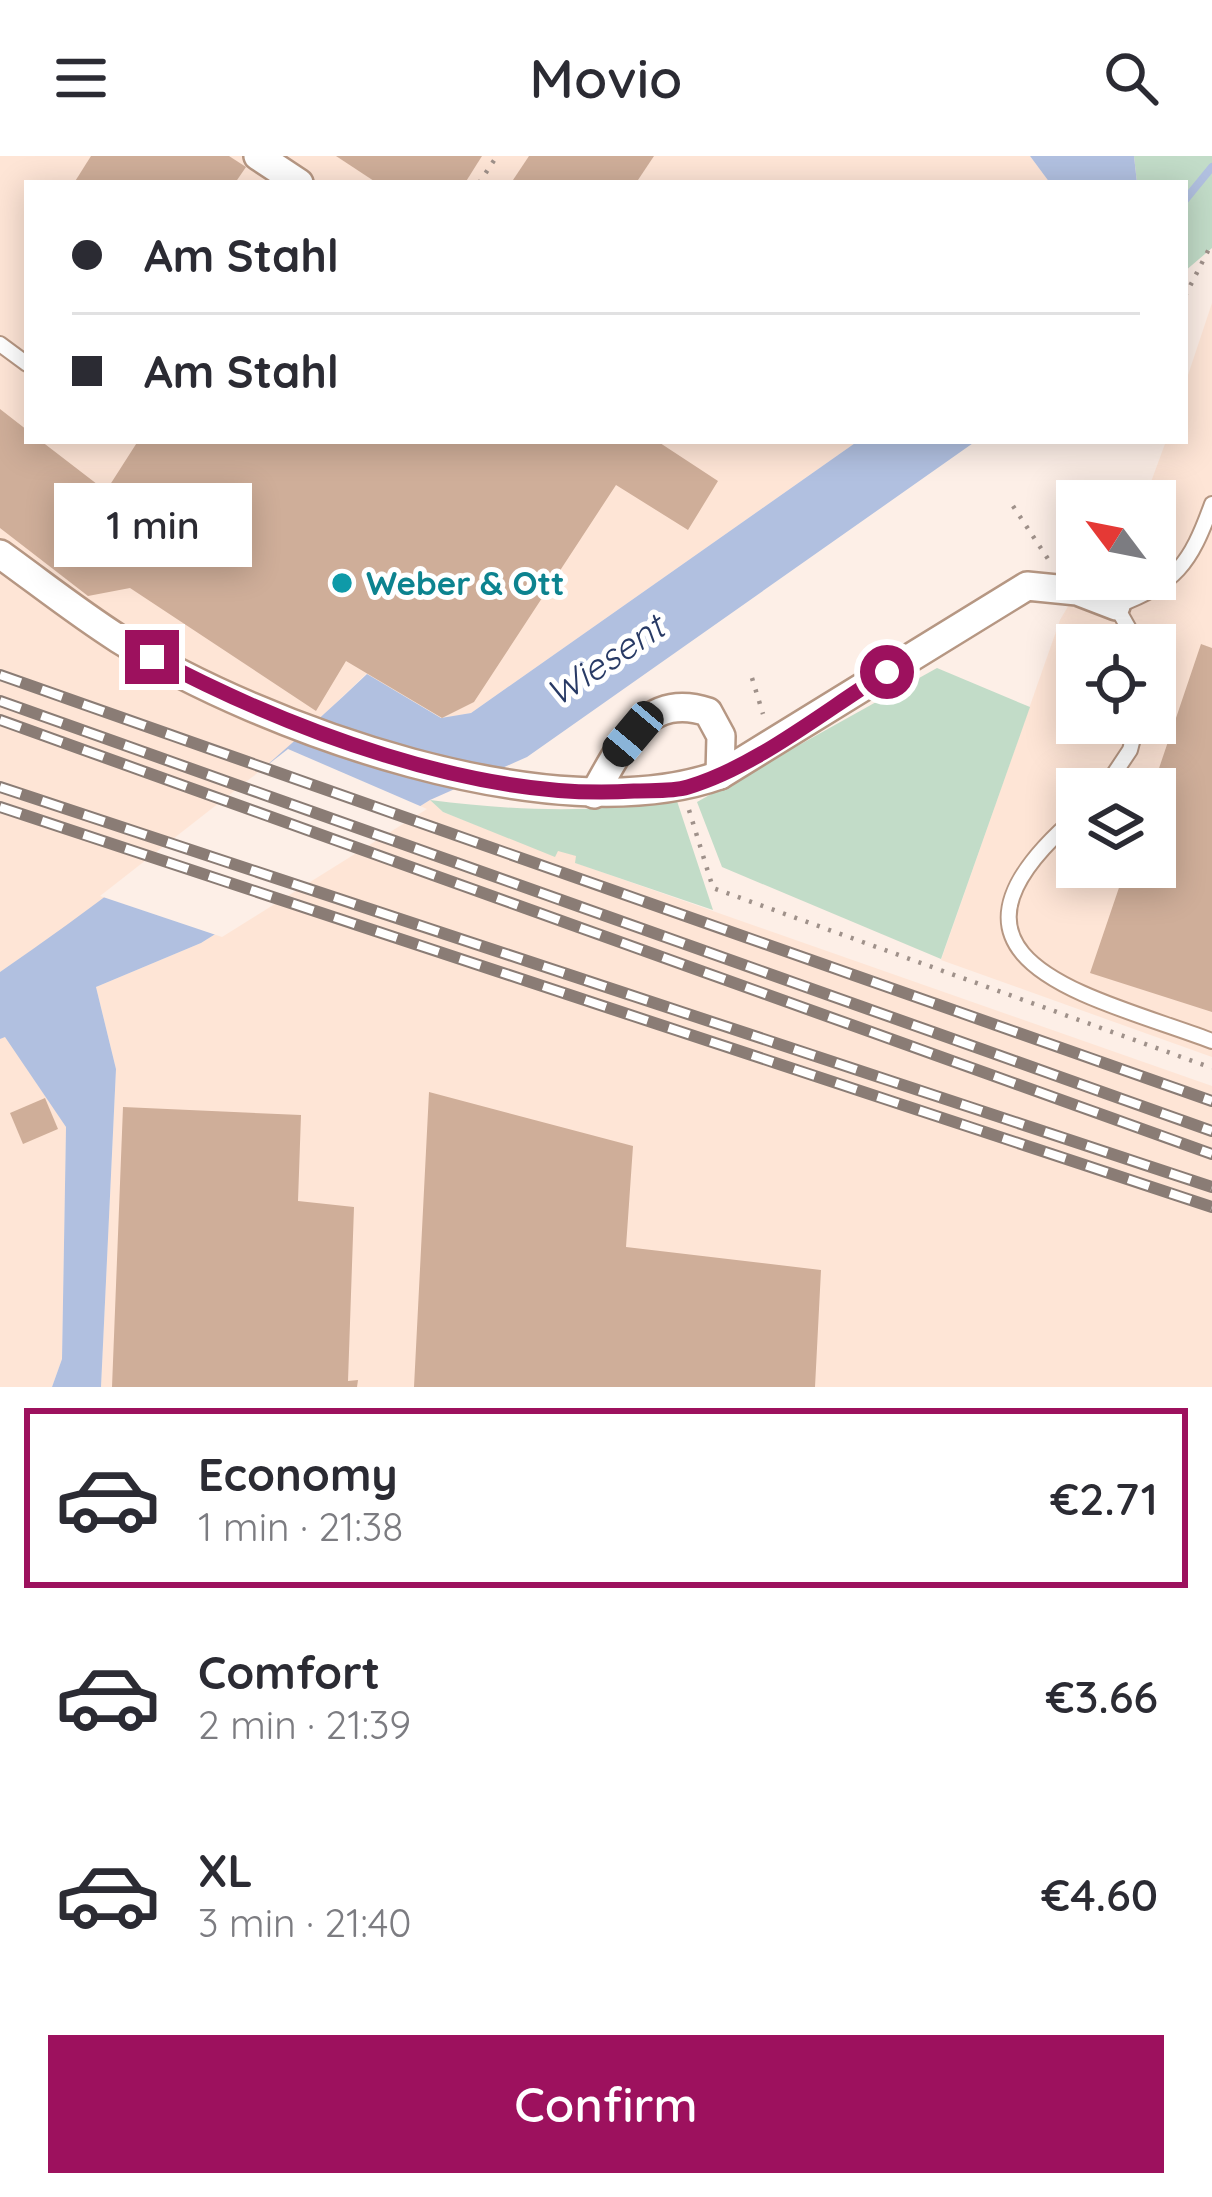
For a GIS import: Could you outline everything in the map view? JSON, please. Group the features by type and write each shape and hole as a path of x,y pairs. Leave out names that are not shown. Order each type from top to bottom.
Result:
{"street":[{"path":"0,554 120,640 215,691 306,729 493,782 594,794 683,788 720,775 1028,586 1056,589"},
{"path":"1097,600 1116,607"},
{"path":"594,794 616,754 649,715 681,703 708,712 721,736 720,775"}],"lane":[{"path":"1126,624 1116,607 1166,587 1201,534 1212,504"},
{"path":"1056,837 1021,873 1006,919 1021,957 1054,982 1212,1041"}],"path":[{"path":"1188,290 1212,242"},
{"path":"1013,506 1056,570"},
{"path":"752,678 772,742"},
{"path":"683,788 713,888 1212,1068"}],"shaded area":[{"path":"0,156 1030,156 1048,180 24,180 24,444 854,444 471,713 442,718 366,674 288,749 99,904 0,972"},
{"path":"1212,303 1212,1057 941,960 1056,631 1056,744 1176,744 1176,624 1059,624 1072,600 1176,600 1176,480 1152,480 1165,444 1188,444 1188,375"},
{"path":"430,800 443,812 555,856 557,850 577,856 576,863 1212,1086 1212,1387 101,1387 116,1069 96,987 201,943"},
{"path":"5,1036 66,1127 62,1359 52,1387 0,1387 0,1039"}],"green space":[{"path":"1134,156 1212,156 1212,248 1188,268 1188,180 1137,180"},
{"path":"937,668 1030,707 941,959 722,867 697,802"},
{"path":"430,800 554,809 677,801 713,910 575,863 576,856 558,851 555,857 443,812"}],"water":[{"path":"1030,156 1134,156 1137,180 1048,180"},
{"name":"Wiesent","path":"854,444 972,444 527,757 430,800 201,943 96,987 116,1069 101,1387 52,1387 62,1359 66,1127 5,1037 0,1039 0,972 190,830 367,674 441,718 471,713"}],"pier":[{"path":"288,749 427,809 222,937 100,896"}],"building":[{"path":"91,156 229,156 246,167 237,180 76,180"},
{"path":"336,156 482,156 467,180 372,180"},
{"path":"529,156 654,156 638,180 513,180"},
{"name":"Weber & Ott","path":"0,409 24,428 24,444 45,444 106,491 136,444 662,444 718,481 688,530 616,485 474,702 442,718 346,661 316,711 130,588 88,596 0,528"},
{"path":"1201,644 1212,648 1212,1012 1090,973 1119,888 1176,888 1176,768 1159,768 1167,744 1176,744 1176,718"},
{"path":"429,1092 633,1146 626,1247 821,1270 815,1387 414,1387"},
{"path":"45,1098 58,1129 23,1144 10,1113"},
{"path":"123,1107 301,1115 298,1201 354,1207 348,1381 358,1380 357,1387 112,1387"}],"waterway":[{"path":"1188,196 1212,167"}],"railway":[{"path":"0,675 1212,1101"},
{"path":"0,701 1212,1131"},
{"path":"0,720 1212,1154"},
{"path":"0,787 1212,1187"},
{"path":"0,807 1212,1207"}],"place":[{"name":"Weber & Ott","path":"342,583"}],"route":[{"path":"152,657 215,691 306,729 493,782 594,794 683,788 720,775 887,672"}]}
